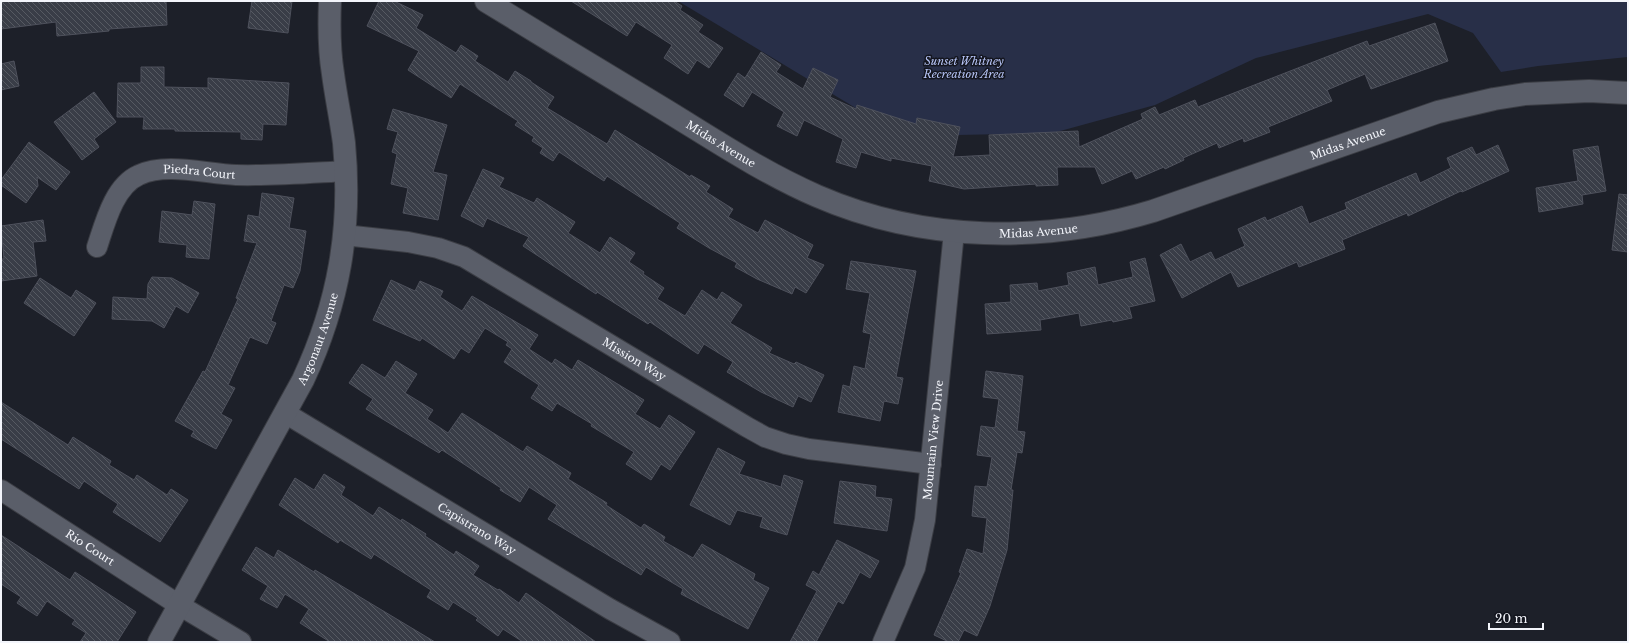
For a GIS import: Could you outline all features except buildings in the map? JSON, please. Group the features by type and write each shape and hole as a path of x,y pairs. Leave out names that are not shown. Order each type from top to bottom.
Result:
{"street":[{"name":"Argonaut Avenue","path":"159,642 303,380 317,351 337,287 344,235 346,171 344,142 330,47 330,1"},
{"name":"Midas Avenue","path":"486,1 743,158 793,185 818,197 874,216 954,232 1037,233 1091,227 1120,221 1153,211 1438,112 1494,99 1525,94 1589,91 1628,93"},
{"name":"Piedra Court","path":"97,247 109,209 121,189 138,175 161,169 236,175 346,171"},
{"name":"Mountain View Drive","path":"884,642 915,568 925,520 954,232"},
{"name":"Mission Way","path":"344,235 408,242 438,248 464,257 746,427 766,437 786,444 809,449 931,464"},
{"name":"Capistrano Way","path":"285,413 610,609 670,642"},
{"name":"Rio Court","path":"1,490 179,605 240,642"}],"green space":[{"name":"Sunset Whitney Recreation Area","path":"678,1 1628,1 1628,57 1538,66 1501,72 1473,33 1428,14 1256,58 1155,105 1053,133 957,135 859,110"}]}
